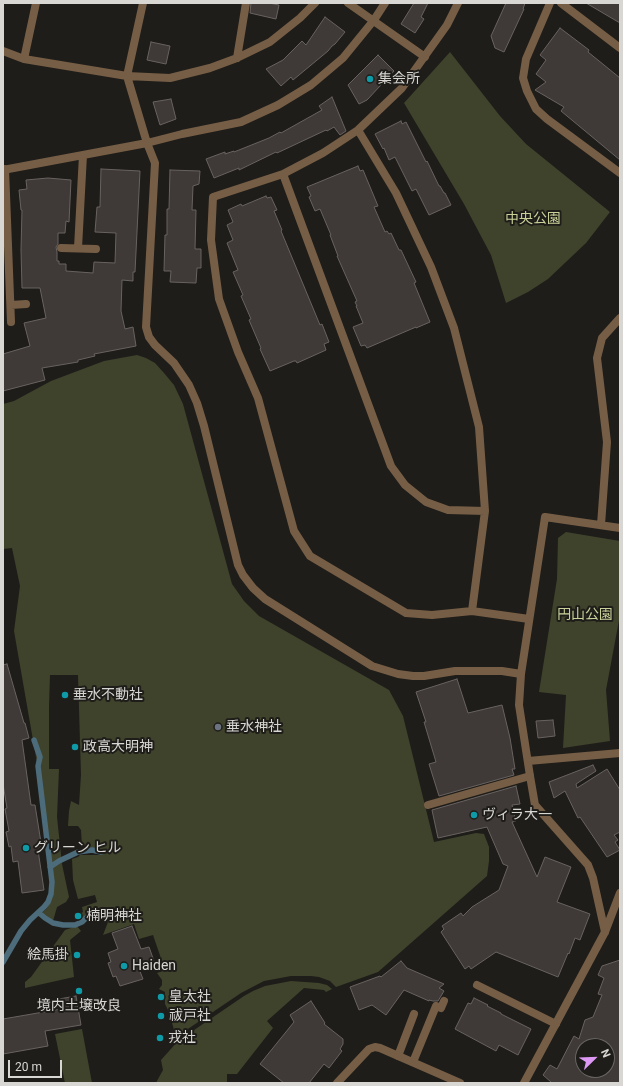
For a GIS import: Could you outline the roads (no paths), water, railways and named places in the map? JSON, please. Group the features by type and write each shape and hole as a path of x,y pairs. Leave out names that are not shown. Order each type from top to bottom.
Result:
{"street":[{"path":"24,59 36,3"},
{"path":"143,3 127,76 147,143 155,163 146,327 149,337 155,345 174,363 189,385 197,403 238,565 256,592 265,599 372,666 398,674 413,676 424,676 455,671 502,671 521,674"},
{"path":"237,58 246,3"},
{"path":"3,51 24,59 127,76 170,78 210,68 237,58 270,42 300,18 315,3"},
{"path":"348,3 425,57"},
{"path":"11,322 5,226 4,169 147,143 241,122 278,105 311,85 343,58 374,20 385,3"},
{"path":"458,3 447,25 402,88 358,130 323,152 283,174 213,197 211,240 219,299 238,352 258,398 294,531 310,556 406,613 432,615 472,611 529,619"},
{"path":"550,3 526,59 523,78 527,91 536,109 547,119 620,173"},
{"path":"561,3 620,48"},
{"path":"358,130 396,193 431,267 454,328 479,427 485,511 472,611"},
{"path":"78,248 83,155"},
{"path":"283,174 391,466 405,485 426,502 448,510 485,511"},
{"path":"61,248 96,250"},
{"path":"11,305 26,304"},
{"path":"601,525 607,442 597,358 602,338 620,318"},
{"path":"605,932 591,871 588,865 535,805 519,705 521,674 545,517 620,528"},
{"path":"528,761 620,753"},
{"path":"428,805 530,776"},
{"path":"524,1083 605,932 620,893"},
{"path":"478,985 556,1024"},
{"path":"413,1062 436,1006 441,1008 444,1001"},
{"path":"398,1056 414,1014"},
{"path":"336,1083 369,1050 375,1047 460,1083"}],"waterway":[{"path":"3,962 21,931 44,907 51,894 52,882 38,766 40,757 34,740"},
{"path":"50,867 78,852 92,850 101,852"},
{"path":"39,913 53,923 63,925 75,925 82,922 86,918 94,916"}],"place":[{"name":"集会所","path":"370,79"},
{"name":"垂水不動社","path":"65,695"},
{"name":"垂水神社","path":"218,727"},
{"name":"政高大明神","path":"75,747"},
{"name":"ヴィラ大一","path":"474,815"},
{"name":"グリーン ヒル","path":"26,848"},
{"name":"楠明神社","path":"78,916"},
{"name":"絵馬掛","path":"77,955"},
{"name":"Haiden","path":"124,966"},
{"name":"境内土壌改良","path":"79,991"},
{"name":"皇太社","path":"161,997"},
{"name":"祓戸社","path":"161,1016"},
{"name":"戎社","path":"160,1038"}],"park label":[{"name":"中央公園","path":"533,219"},
{"name":"円山公園","path":"585,615"}]}
